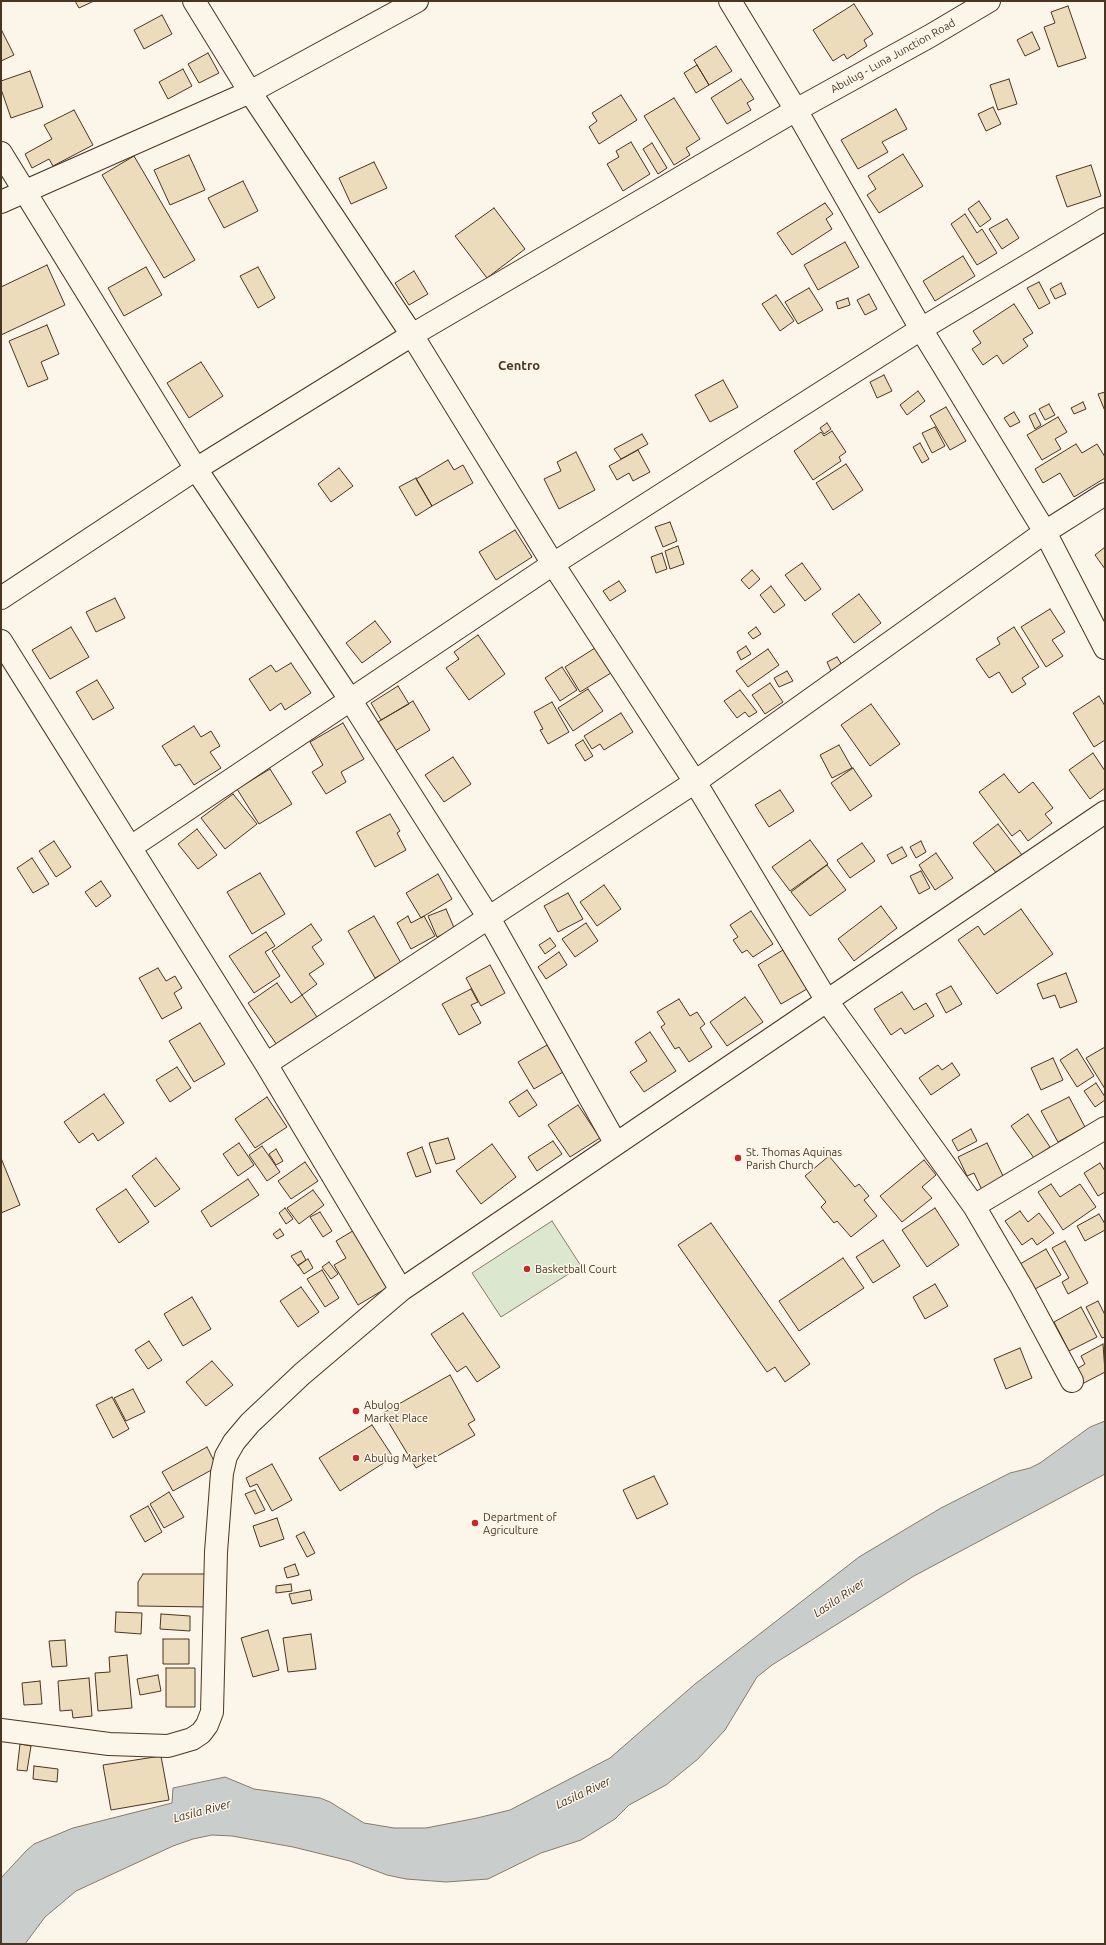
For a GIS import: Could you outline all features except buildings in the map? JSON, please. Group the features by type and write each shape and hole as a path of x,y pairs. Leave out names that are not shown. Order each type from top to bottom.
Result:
{"street":[{"path":"194,1 250,92 412,335 553,564 695,782 827,1001 974,1206 1022,1288 1072,1381"},
{"path":"1,202 250,92 417,1"},
{"path":"730,1 796,110 921,329 1045,532 1105,648"},
{"name":"Abulug - Luna Junction Road","path":"1,598 196,469 412,335 796,110 930,36 989,1"},
{"path":"1,153 196,469 350,701 489,918 616,1144"},
{"path":"131,847 553,564 921,329 1105,219"},
{"path":"266,1064 695,782 1045,532 1105,494"},
{"path":"1,641 266,1064 401,1290"},
{"path":"1,1730 109,1744 168,1746 192,1739 201,1733 207,1725 212,1712 216,1552 222,1473 226,1456 234,1442 250,1423 302,1374 401,1290 1105,812"},
{"path":"974,1206 1105,1128"}],"green space":[{"name":"Basketball Court","path":"552,1221 581,1266 501,1317 472,1273"}],"water":[{"name":"Lasila River","path":"1105,1421 1105,1474 914,1576 772,1665 757,1677 725,1730 698,1759 666,1785 629,1805 615,1819 581,1840 541,1853 488,1879 446,1882 406,1879 387,1875 350,1861 293,1847 232,1836 212,1835 193,1839 173,1846 76,1891 45,1917 25,1944 1,1944 1,1878 26,1851 34,1844 73,1828 172,1803 173,1788 225,1777 254,1789 320,1798 330,1802 364,1823 394,1828 426,1828 510,1810 610,1758 695,1684 859,1557 941,1508 1010,1473 1030,1468 1040,1463 1090,1427"}],"place":[{"name":"St. Thomas Aquinas Parish Church","path":"738,1158"},
{"name":"Basketball Court","path":"527,1269"},
{"name":"Abulog Market Place","path":"356,1411"},
{"name":"Abulug Market","path":"356,1458"},
{"name":"Department of Agriculture","path":"475,1523"}],"district":[{"name":"Centro","path":"519,366"}]}
